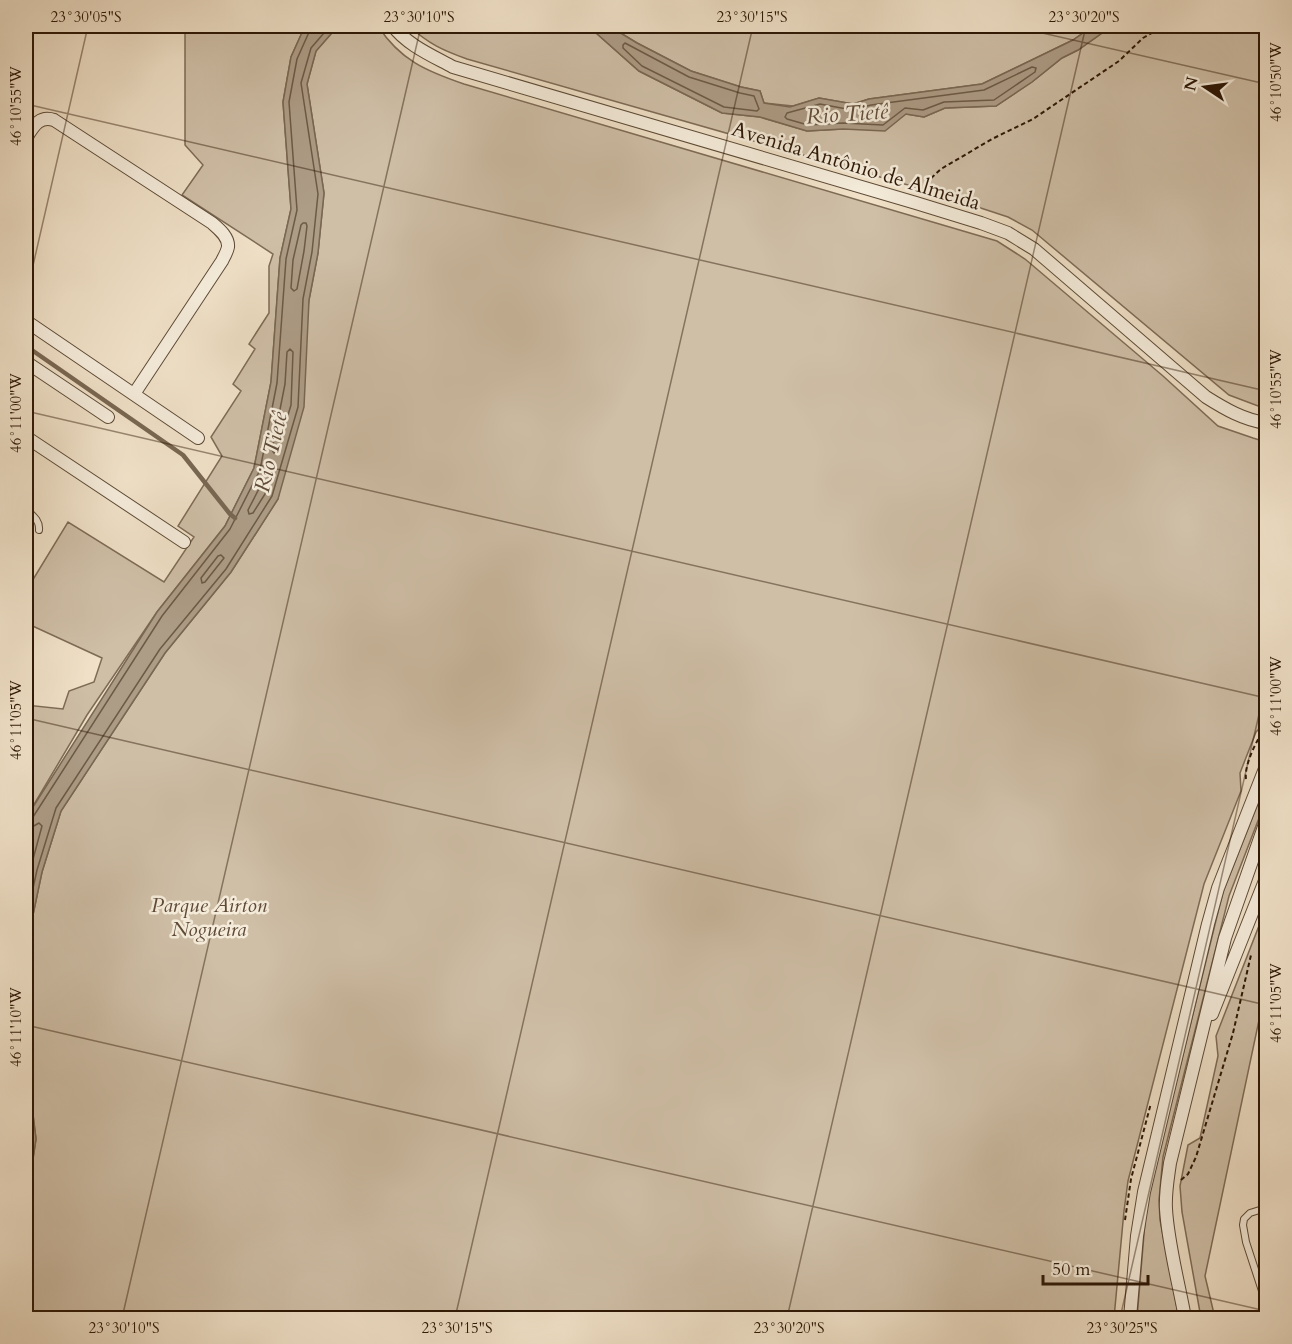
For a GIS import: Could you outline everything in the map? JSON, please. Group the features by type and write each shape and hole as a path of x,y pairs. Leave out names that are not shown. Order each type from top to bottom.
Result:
{"street":[{"name":"Avenida Antônio de Almeida","path":"393,26 412,43 453,67 916,202 1008,233 1034,249 1206,398 1226,410 1266,423"},
{"path":"26,138 40,120 47,118 64,125 212,223 221,230 226,240 228,248 222,261 134,394"},
{"path":"26,321 198,438"},
{"path":"26,362 108,417"},
{"path":"26,437 184,542"},
{"path":"1130,1318 1137,1236 1144,1192 1208,924 1218,888 1266,766"},
{"path":"1185,1318 1168,1231 1166,1209 1172,1151 1225,938 1266,821"},
{"path":"1196,1051 1266,878"}],"lane":[{"path":"26,509 38,520 39,530"},
{"path":"1266,1208 1250,1213 1244,1219 1243,1225 1246,1242 1266,1303"}],"path":[{"path":"916,202 928,181 941,170 992,139 1033,119 1119,61 1143,38 1164,26"},
{"path":"1179,1183 1188,1174 1196,1157 1233,1033 1251,952"}],"green space":[{"path":"185,26 305,26 291,57 283,102 291,209 280,258 271,382 254,468 225,526 157,612 87,715 26,818 26,705 63,709 69,691 94,682 102,658 26,623 26,591 68,522 164,582 194,537 178,526 222,456 211,437 241,391 233,384 255,349 249,344 269,313 269,266 273,254 182,195 203,165 185,145"},
{"name":"Parque Airton Nogueira","path":"338,26 378,26 395,48 415,63 464,84 997,241 1025,259 1163,376 1218,426 1266,442 1266,722 1256,732 1240,773 1241,791 1204,884 1128,1181 1114,1318 26,1318 26,1205 36,1139 26,1058 26,948 42,872 61,811 165,653 231,572 278,499 318,253 324,193 307,84 316,51"},
{"path":"409,26 559,26 596,33 639,71 722,113 760,117 807,131 843,129 906,114 924,117 945,108 996,106 1062,58 1078,50 1112,26 1266,26 1266,409 1229,395 1032,230 1008,217 929,191 467,59 436,46"},
{"path":"609,26 1093,26 1073,40 982,84 869,99 853,104 819,98 793,106 764,103 760,91 691,71"},
{"path":"1266,783 1266,800 1229,896 1163,1157 1159,1200 1160,1220 1179,1318 1137,1318 1146,1210 1152,1180 1223,892"},
{"path":"1266,911 1266,987 1205,1276 1215,1318 1201,1318 1182,1212 1180,1186 1188,1145 1200,1138 1218,1056 1216,1036"}],"water":[{"name":"Rio Tietê","path":"305,26 338,26 316,51 307,84 324,193 318,253 309,300 304,407 278,499 231,572 165,653 61,811 42,872 26,948 26,818 157,612 225,526 254,468 271,382 280,258 291,209 283,102 291,57"},
{"name":"Rio Tietê","path":"559,26 609,26 691,71 760,91 764,103 790,107 819,98 853,104 869,99 982,84 1073,40 1093,26 1112,26 1078,50 1062,58 996,106 945,108 924,117 906,114 885,131 843,129 807,131 760,117 722,113 639,71 596,33"},
{"path":"26,1058 36,1139 26,1204"}],"waterway":[{"path":"26,346 183,455 235,518"}]}
